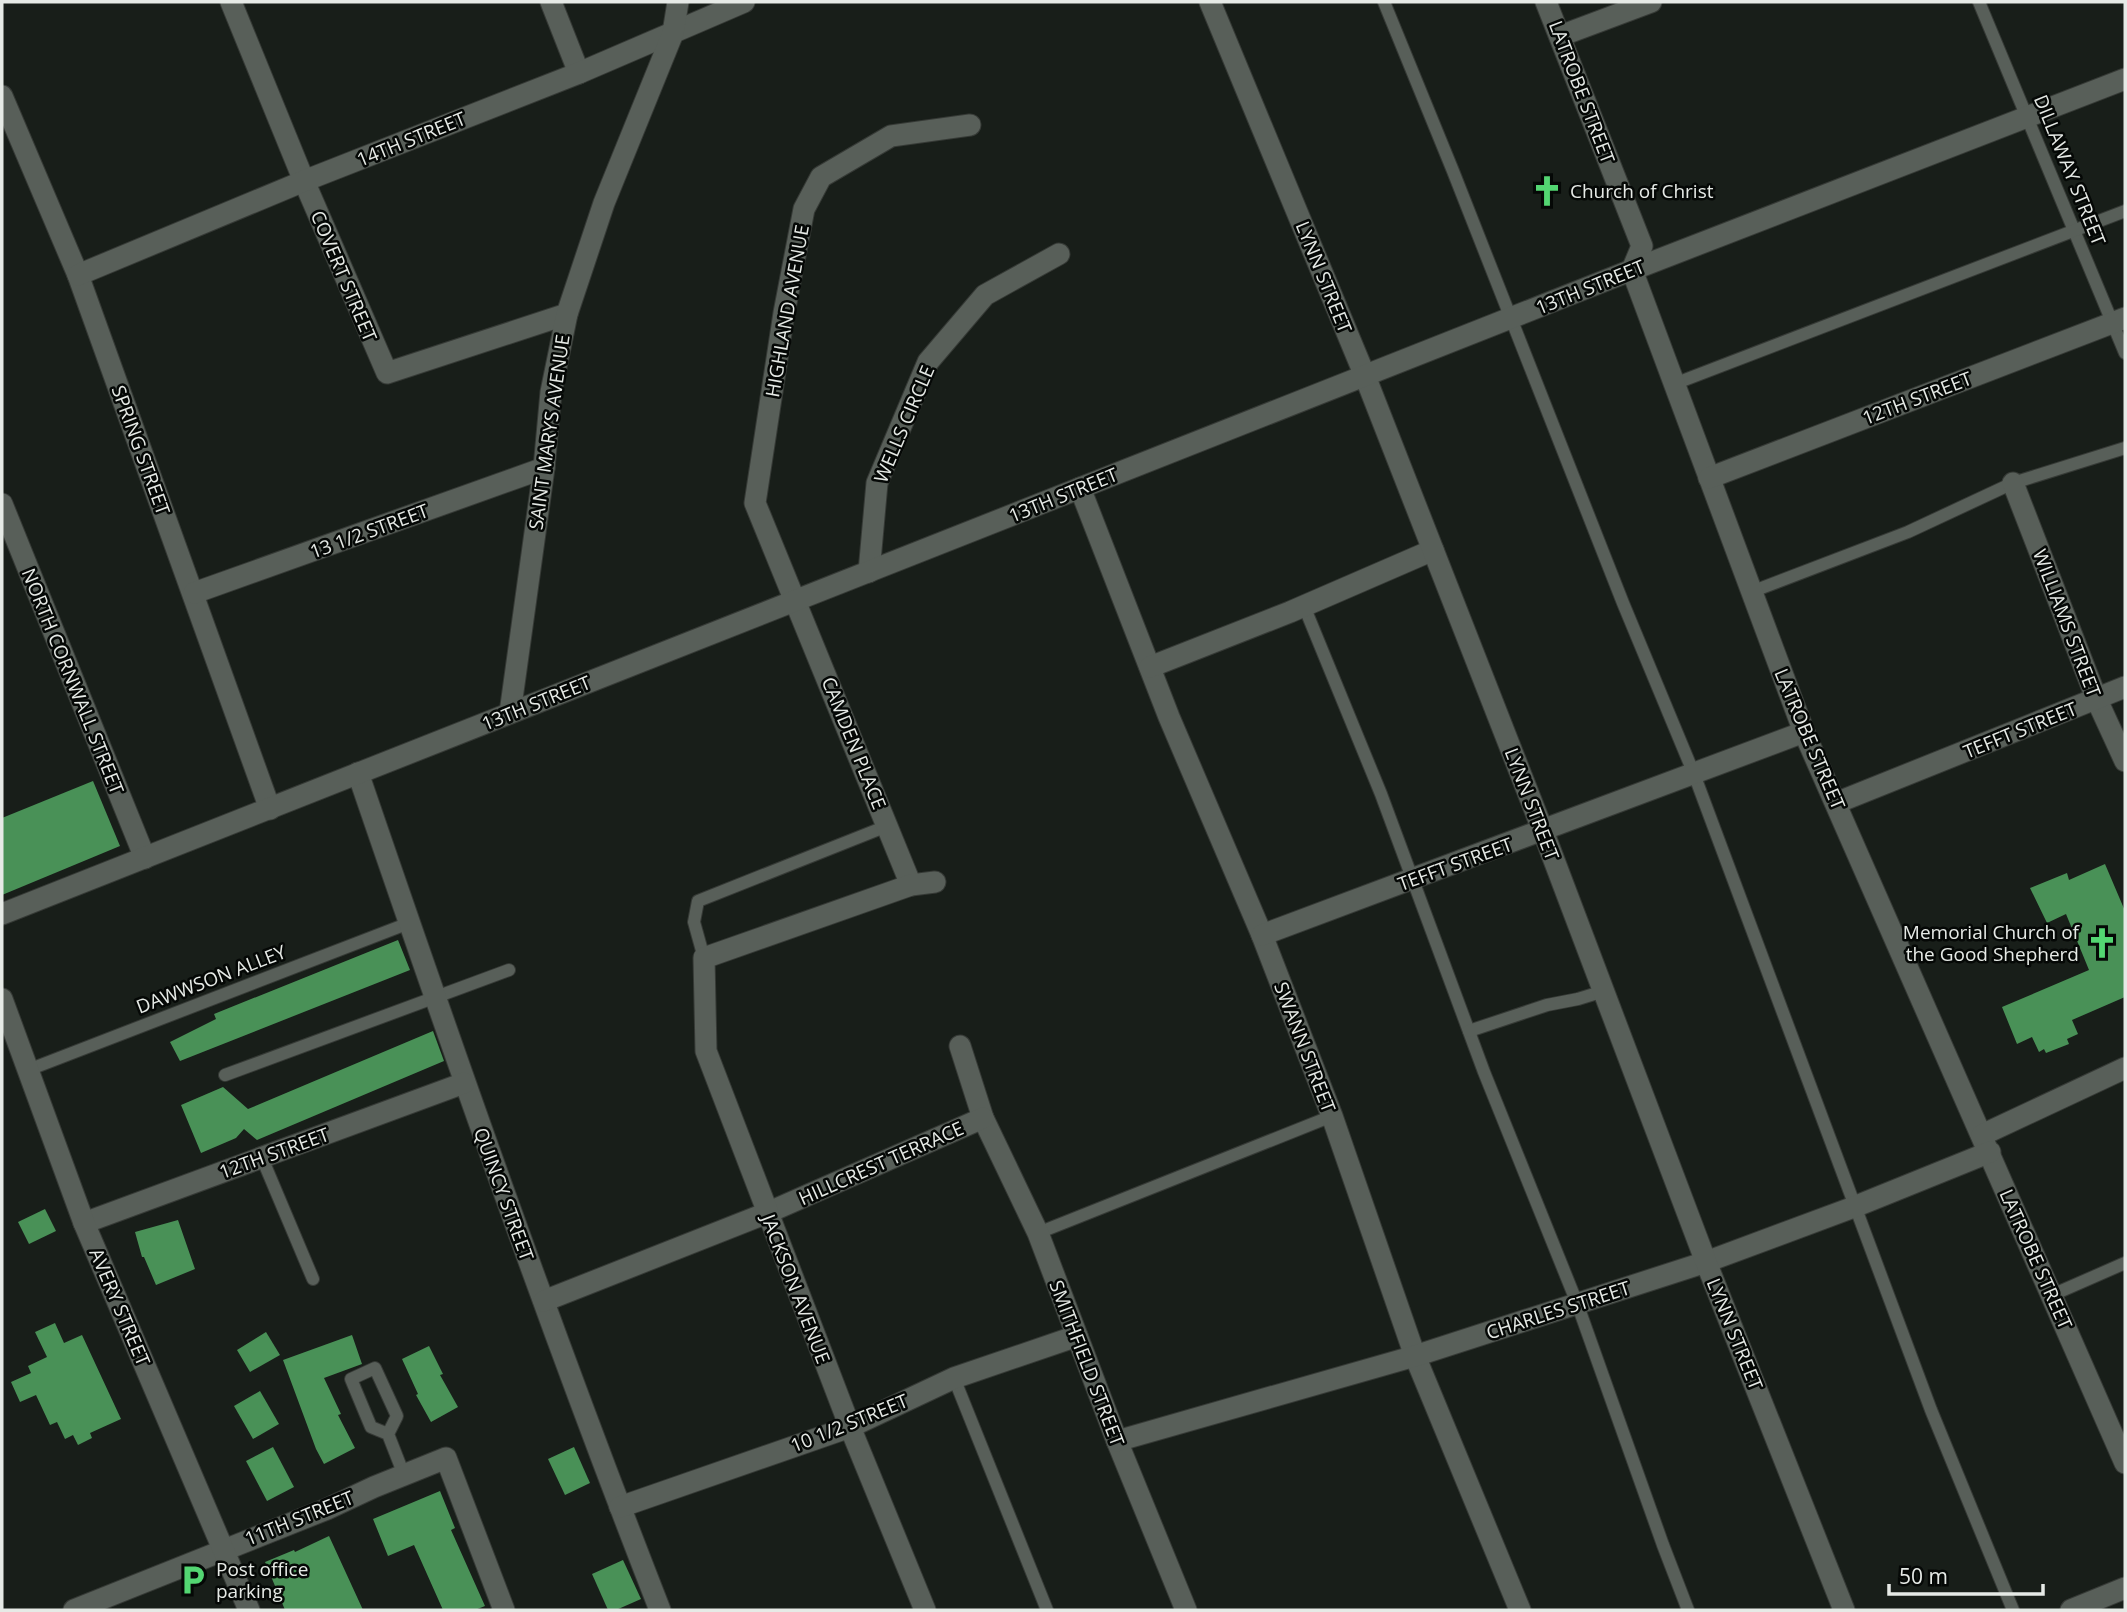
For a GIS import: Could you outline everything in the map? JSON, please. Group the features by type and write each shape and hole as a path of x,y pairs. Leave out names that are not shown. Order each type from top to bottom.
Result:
{"street":[{"name":"COVERT STREET","path":"231,2 387,373 567,314"},
{"path":"551,2 579,73"},
{"name":"SAINT MARYS AVENUE","path":"510,713 544,468 551,392 567,314 604,202 673,33 678,2"},
{"name":"14TH STREET","path":"78,275 304,181 579,73 744,2"},
{"name":"LYNN STREET","path":"1210,2 1433,550 1543,831 1706,1262 1844,1610"},
{"name":"LATROBE STREET","path":"1546,2 1642,246 1632,270 1804,732 2124,1455"},
{"path":"1560,36 1651,2"},
{"name":"13TH STREET","path":"2,914 1632,270 2125,79"},
{"name":"SPRING STREET","path":"2,96 78,275 270,808"},
{"name":"HIGHLAND AVENUE","path":"797,600 755,503 784,313 804,209 821,177 891,136 970,125"},
{"name":"WELLS CIRCLE","path":"869,572 877,483 928,362 985,295 1059,254"},
{"name":"12TH STREET","path":"1709,478 2118,320"},
{"name":"13 1/2 STREET","path":"194,593 544,468"},
{"name":"WILLIAMS STREET","path":"2013,483 2096,700 2125,761"},
{"name":"SWANN STREET","path":"1080,488 1150,667 1262,935 1332,1116 1415,1356 1520,1610"},
{"name":"NORTH CORNWALL STREET","path":"2,504 145,858"},
{"path":"1150,667 1304,606 1433,550"},
{"name":"CAMDEN PLACE","path":"797,600 911,885"},
{"name":"TEFFT STREET","path":"1836,803 2125,687"},
{"name":"TEFFT STREET","path":"1262,935 1804,732"},
{"name":"QUINCY STREET","path":"358,774 464,1083 660,1610"},
{"path":"704,958 911,885 936,883"},
{"name":"JACKSON AVENUE","path":"704,958 706,1051 766,1213 925,1610"},
{"name":"AVERY STREET","path":"2,999 84,1223 249,1610"},
{"name":"SMITHFIELD STREET","path":"960,1046 983,1118 1038,1233 1116,1441 1186,1610"},
{"name":"CHARLES STREET","path":"1116,1441 1415,1356 1706,1262 1854,1207 1986,1143 2125,1068"},
{"name":"12TH STREET","path":"84,1223 464,1083"},
{"name":"HILLCREST TERRACE","path":"544,1301 766,1213 983,1118"},
{"name":"10 1/2 STREET","path":"620,1507 850,1427 954,1377 1077,1336"},
{"name":"11TH STREET","path":"74,1610 327,1509 446,1458 504,1610"},
{"path":"2071,1610 2125,1588"}],"lane":[{"path":"1384,2 1623,603 1695,774 1931,1410 2013,1610"},
{"name":"DILLAWAY STREET","path":"1979,2 2074,230 2118,320 2125,354"},
{"path":"1674,384 2125,211"},
{"path":"1751,592 1908,531 2013,483 2125,448"},
{"path":"1304,606 1381,794 1469,1031 1577,1303 1662,1545 1688,1610"},
{"path":"704,958 694,922 698,901 887,826"},
{"name":"DAWWSON ALLEY","path":"28,1070 409,923"},
{"path":"225,1075 509,970"},
{"path":"1469,1031 1547,1005 1604,991"},
{"path":"1038,1233 1332,1116"},
{"path":"262,1158 313,1279"},
{"path":"2052,1296 2125,1263"},
{"path":"388,1434 397,1416 375,1368 351,1379 371,1427 388,1434 404,1475"},
{"path":"954,1377 1046,1610"}],"building":[{"path":"93,781 120,846 2,895 2,818"},
{"name":"Memorial Church of the Good Shepherd","path":"2105,864 2125,911 2125,997 2072,1020 2078,1034 2067,1039 2069,1044 2046,1053 2044,1049 2039,1052 2032,1037 2017,1044 2002,1007 2089,970 2066,914 2047,923 2030,888 2067,873 2069,880"},
{"path":"398,940 410,970 180,1061 170,1042 216,1019 214,1014"},
{"path":"433,1031 444,1061 257,1140 244,1129 236,1138 201,1153 181,1105 223,1087 248,1109"},
{"path":"45,1209 56,1231 29,1244 18,1222"},
{"path":"178,1220 195,1269 156,1285 142,1257 135,1232"},
{"path":"55,1323 64,1343 82,1335 121,1419 90,1433 92,1438 78,1445 73,1435 65,1439 57,1422 50,1425 36,1395 20,1402 11,1382 31,1373 28,1366 47,1357 35,1332"},
{"path":"266,1332 280,1355 250,1372 237,1350"},
{"path":"352,1335 362,1364 324,1378 341,1414 338,1415 355,1448 324,1464 283,1360"},
{"path":"429,1346 443,1374 440,1375 458,1407 431,1422 416,1395 418,1394 402,1359"},
{"path":"260,1391 279,1424 253,1439 234,1406"},
{"path":"273,1447 294,1487 267,1501 246,1461"},
{"path":"574,1447 590,1483 565,1495 548,1459"},
{"path":"440,1491 455,1528 451,1530 485,1606 475,1610 443,1610 414,1545 388,1556 373,1519"},
{"path":"329,1536 363,1610 285,1610 265,1562"},
{"path":"623,1560 641,1599 616,1610 608,1610 592,1574"}],"place":[{"name":"Church of Christ","path":"1547,191"},
{"name":"Memorial Church of the Good Shepherd","path":"2102,943"},
{"name":"Post office parking","path":"193,1580"}]}
